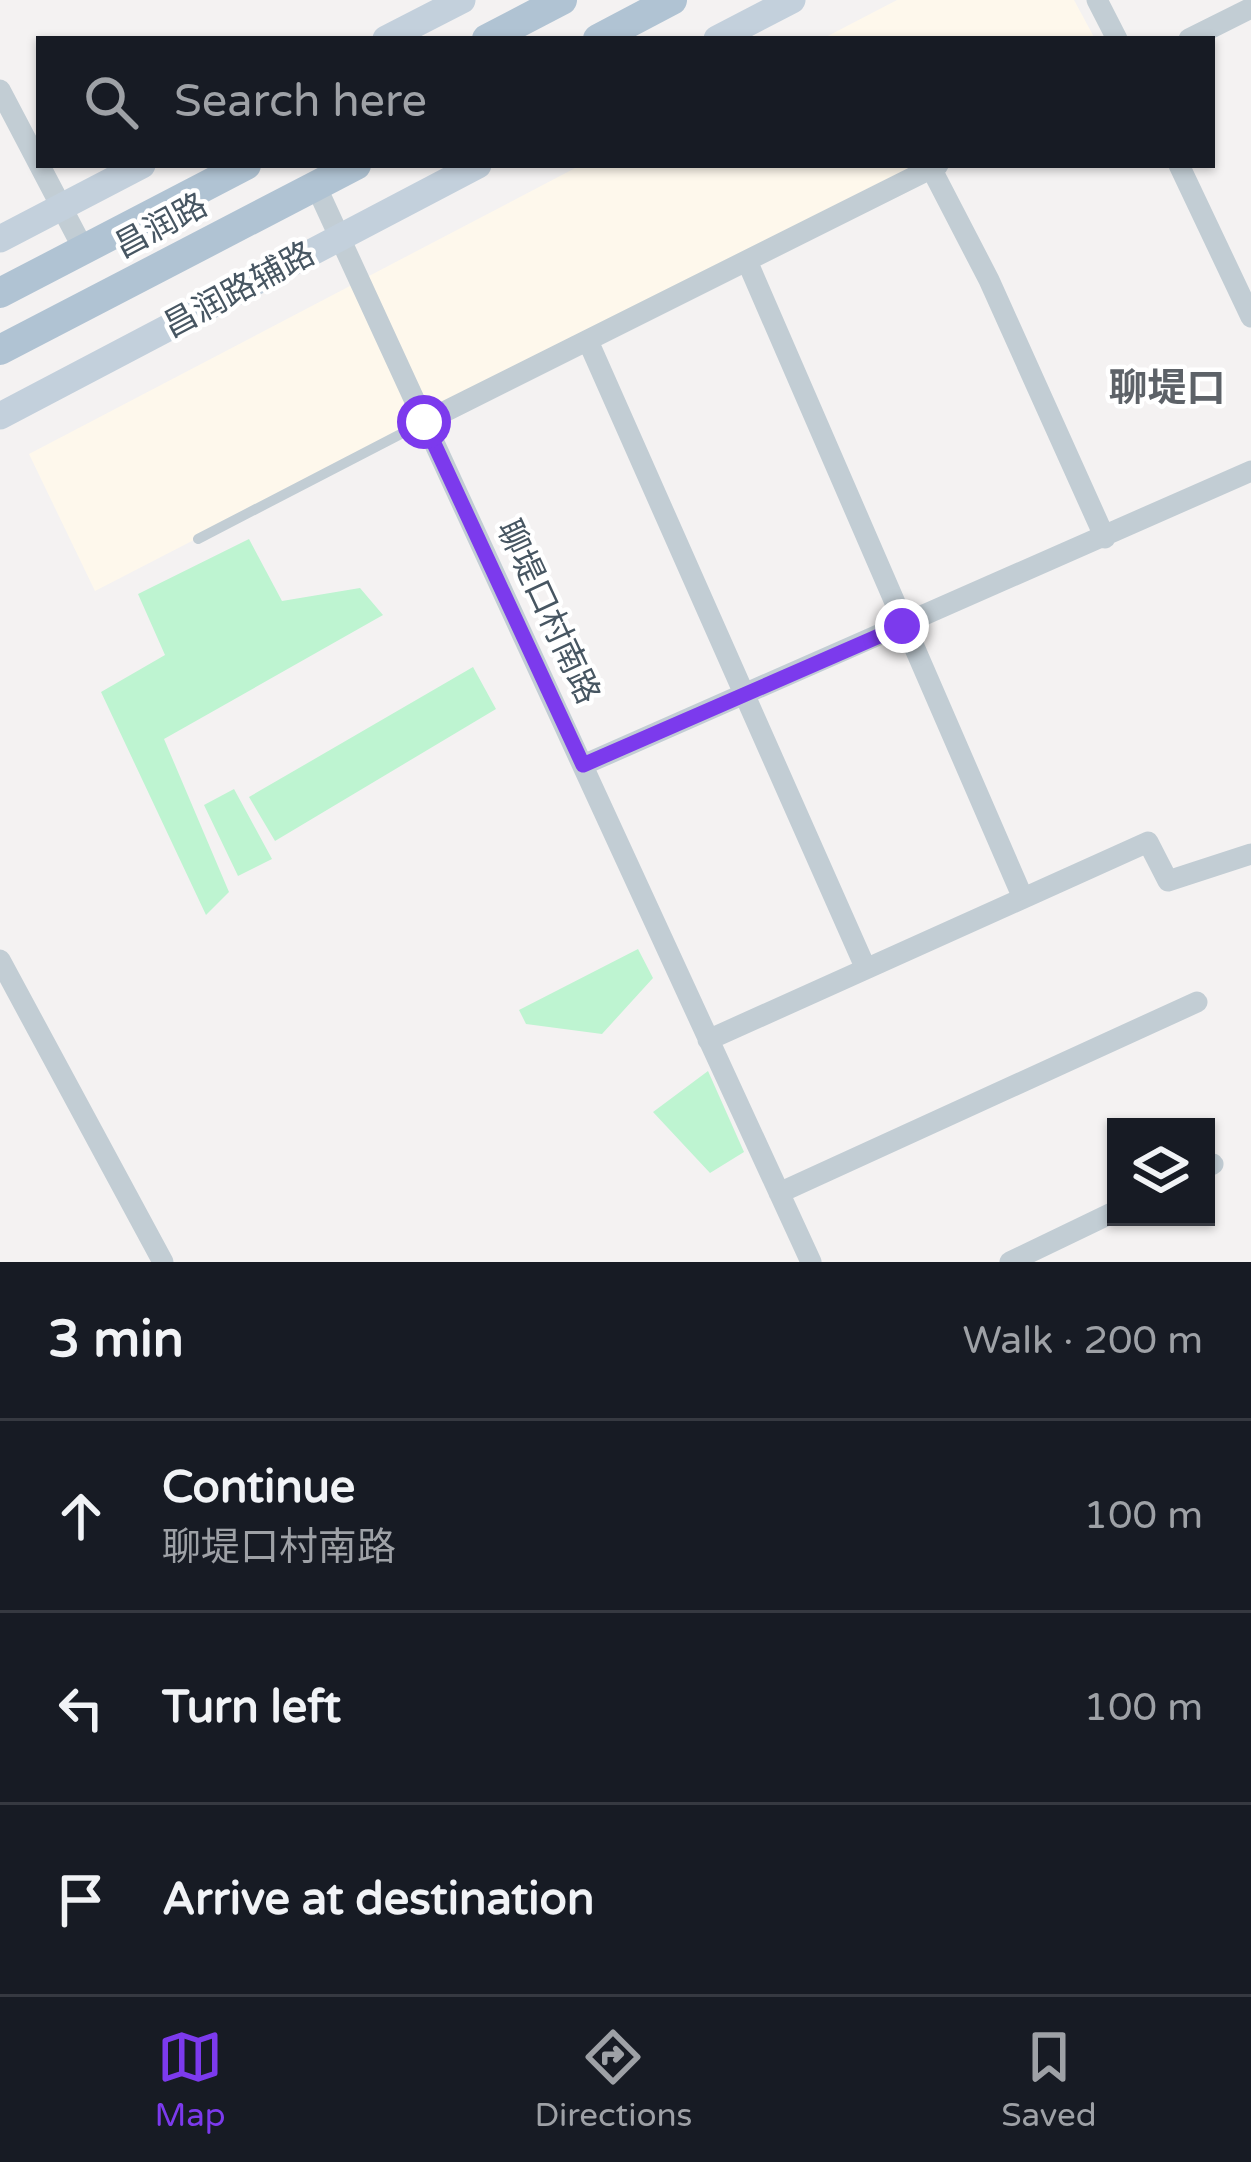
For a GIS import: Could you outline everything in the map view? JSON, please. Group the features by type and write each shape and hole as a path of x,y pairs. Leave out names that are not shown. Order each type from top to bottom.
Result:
{"main road":[{"path":"392,36 462,0"},
{"path":"493,36 562,0"},
{"path":"604,36 672,0"},
{"path":"723,36 792,0"},
{"path":"0,239 136,168"},
{"name":"昌润路","path":"0,293 240,168"},
{"name":"昌润路","path":"0,350 350,168"},
{"name":"昌润路辅路","path":"0,416 472,168"}],"street":[{"path":"1097,0 1116,36"},
{"path":"1195,36 1251,8"},
{"path":"0,91 36,159"},
{"path":"40,168 84,250"},
{"path":"424,422 932,168"},
{"path":"934,168 1105,538"},
{"path":"1180,168 1251,316"},
{"name":"聊堤口村南路","path":"316,186 811,1262"},
{"path":"747,261 1023,898"},
{"path":"587,341 866,969"},
{"path":"583,765 1251,471"},
{"path":"708,1040 1148,842 1168,881 1251,854"},
{"path":"0,960 163,1262"},
{"path":"779,1193 1197,1002"},
{"path":"1010,1262 1107,1214"}],"lane":[{"path":"198,539 424,422"}],"shaded area":[{"path":"897,0 1074,0 1093,36 828,36"},
{"path":"575,168 915,168 95,591 29,454"}],"green space":[{"path":"249,539 282,601 360,588 383,615 164,739 229,892 206,915 101,692 165,655 138,594"},
{"path":"473,667 496,709 275,841 249,797"},
{"path":"234,789 272,859 238,876 204,805"},
{"path":"638,949 653,978 602,1034 526,1024 519,1010"},
{"path":"708,1071 744,1152 710,1173 653,1112"}],"district":[{"name":"聊堤口","path":"1167,388"}],"route":[{"path":"424,422 583,765 902,626"}]}
